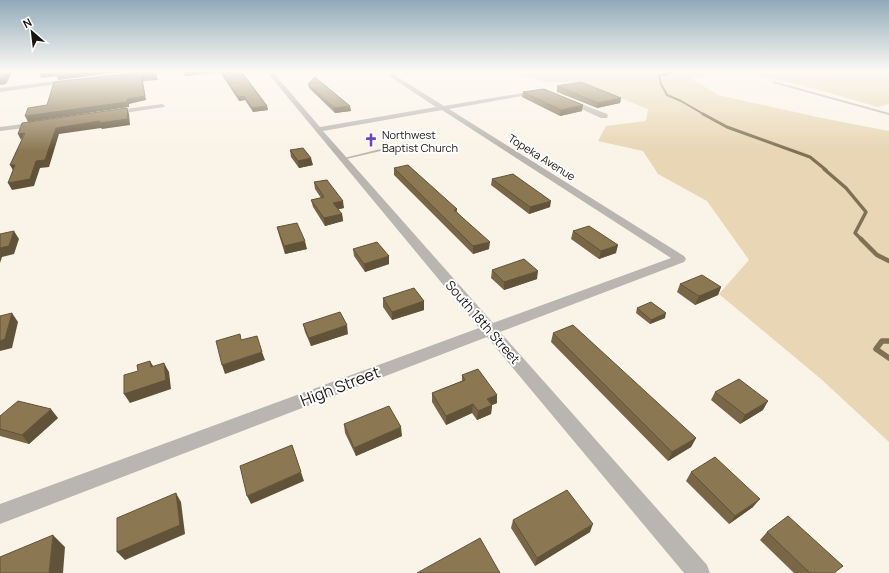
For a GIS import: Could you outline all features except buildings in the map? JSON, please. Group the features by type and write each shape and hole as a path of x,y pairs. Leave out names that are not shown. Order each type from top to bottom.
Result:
{"street":[{"name":"South 18th Street","path":"291,98 342,159 698,573"},
{"name":"Topeka Avenue","path":"426,98 680,259"},
{"path":"318,130 500,98"},
{"path":"561,98 604,116"},
{"path":"100,115 162,106"},
{"path":"0,130 47,122"},
{"name":"High Street","path":"0,514 680,259"}],"lane":[{"path":"831,98 889,114"},
{"path":"342,159 405,144"}],"shaded area":[{"path":"620,98 730,98 889,131 889,442 821,379 719,294 749,260 707,201 658,174 643,151 598,141 606,126 646,121 648,109"},
{"path":"845,98 889,98 889,104 878,107"}],"waterway":[{"path":"673,98 705,115"},
{"path":"703,114 727,127 810,157 826,170"},
{"path":"824,169 846,188 866,212 855,233 877,255 889,261"},
{"path":"889,341 882,341 876,349 889,358"}],"place":[{"name":"Northwest Baptist Church","path":"371,140"}]}
